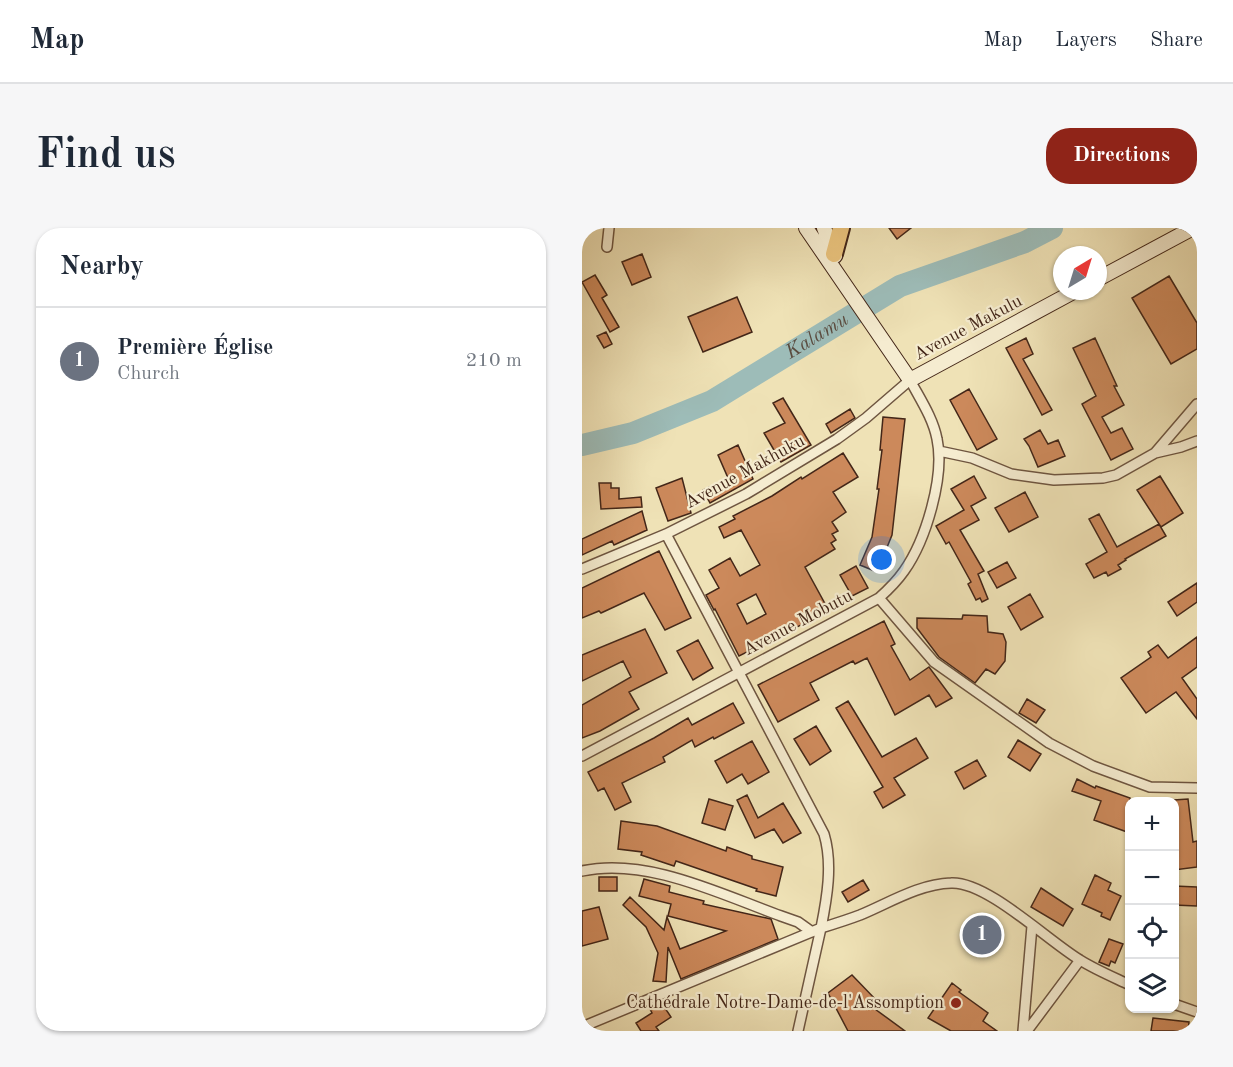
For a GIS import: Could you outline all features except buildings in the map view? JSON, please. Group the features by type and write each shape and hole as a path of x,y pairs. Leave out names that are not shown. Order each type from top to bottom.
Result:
{"highway":[{"path":"834,254 841,228"}],"main road":[{"path":"806,228 910,380"},
{"path":"824,228 842,280"},
{"path":"1107,274 1193,228"},
{"name":"Avenue Makulu","path":"910,380 1058,300"}],"street":[{"path":"607,248 609,228"},
{"name":"Avenue Mobutu","path":"582,756 879,598 904,572 913,555 935,497 939,451 931,420 910,380"},
{"name":"Avenue Makhuku","path":"582,569 666,534 739,498 837,439 866,418 910,380"},
{"path":"1155,453 1197,404"},
{"path":"939,451 972,458 1011,474 1054,480 1103,478 1116,475 1155,453 1197,441"},
{"path":"666,534 824,834 827,845 827,893 797,1029"},
{"path":"879,598 934,662 1049,744 1093,766 1150,787 1197,788"},
{"path":"582,871 617,867 661,873 817,930"},
{"path":"582,1027 916,891 952,882 964,884 1002,902 1080,960 1125,982"},
{"path":"1023,1031 1032,926"},
{"path":"1028,1031 1080,960"},
{"path":"1179,1006 1197,1012"}],"waterway":[{"name":"Kalamu","path":"582,445 633,433 712,401 900,286 1025,242 1052,228"}],"place":[{"name":"Première Église","path":"982,935"},
{"name":"Cathédrale Notre-Dame-de-l'Assomption","path":"956,1003"}]}
